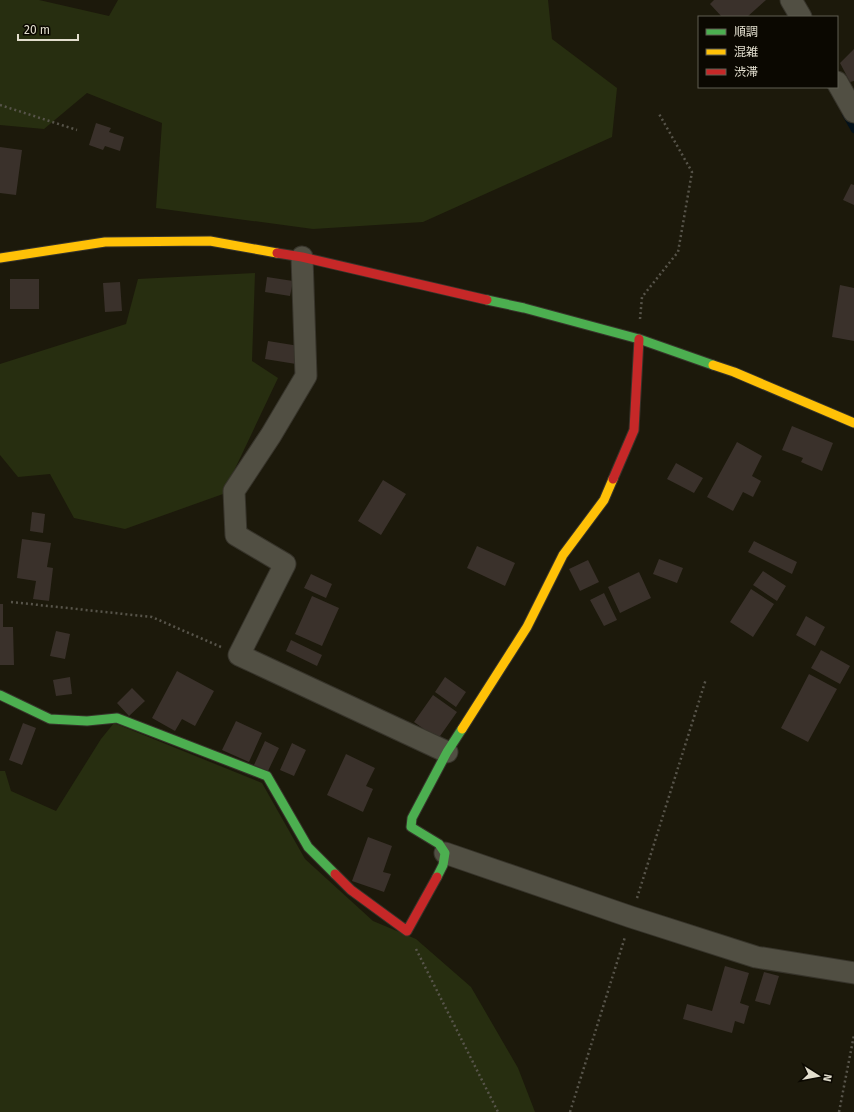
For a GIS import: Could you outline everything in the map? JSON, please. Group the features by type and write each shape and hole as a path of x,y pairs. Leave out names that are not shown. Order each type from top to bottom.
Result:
{"street":[{"path":"791,0 800,16"},
{"path":"838,84 854,112"},
{"path":"0,258 105,242 210,241 302,257 524,308 639,339 734,372 854,423"},
{"path":"302,257 306,376 234,491 236,535 285,564 239,655 446,752"},
{"path":"639,339 634,430 604,500 563,555 527,626 446,752 412,818 411,827 439,844 445,853 631,917 756,956 854,973"},
{"path":"0,695 50,719 87,722 117,718 267,776 308,847 351,890 407,931 443,865 445,853"}],"path":[{"path":"0,105 77,130"},
{"path":"639,339 642,297 678,252 692,172 658,112"},
{"path":"11,602 152,617 239,655"},
{"path":"570,1112 706,679"},
{"path":"407,931 498,1112"},
{"path":"839,1112 854,1035"}],"green space":[{"path":"0,0 39,0 109,16 118,0 548,0 552,39 617,88 612,137 423,222 313,229 156,208 162,123 87,93 44,129 0,125"},
{"path":"255,273 252,361 278,378 223,494 125,529 74,518 50,474 18,477 0,455 0,364 126,324 138,279"},
{"path":"114,723 262,783 305,859 373,921 416,939 471,987 518,1068 535,1112 0,1112 0,771 5,771 11,791 56,811 101,739"}],"building":[{"path":"714,0 766,0 748,16 721,16 710,4"},
{"path":"854,49 854,81 850,82 840,63"},
{"path":"96,123 111,128 109,132 124,137 120,151 105,146 103,150 89,145"},
{"path":"0,147 22,150 16,195 0,193"},
{"path":"851,184 854,185 854,205 843,200"},
{"path":"267,277 293,281 290,296 265,292"},
{"path":"10,279 39,279 39,309 10,309"},
{"path":"120,282 122,311 105,312 103,283"},
{"path":"840,285 854,288 854,341 832,337"},
{"path":"268,341 299,346 296,364 265,359"},
{"path":"792,426 833,443 822,471 801,462 803,458 782,450"},
{"path":"737,442 762,456 752,476 761,481 753,497 743,492 733,511 707,497"},
{"path":"676,463 703,478 694,493 667,479"},
{"path":"383,480 406,494 381,535 358,521"},
{"path":"32,512 45,514 43,533 30,531"},
{"path":"22,539 51,543 47,567 53,568 49,601 33,599 36,581 17,578"},
{"path":"754,541 797,562 792,574 748,552"},
{"path":"477,546 515,563 505,586 467,568"},
{"path":"659,559 683,568 677,583 653,574"},
{"path":"588,560 599,582 580,591 569,569"},
{"path":"763,571 786,586 777,601 753,585"},
{"path":"639,572 651,598 620,613 608,587"},
{"path":"311,574 332,584 326,598 304,588"},
{"path":"751,589 774,604 753,637 730,622"},
{"path":"604,593 617,620 604,626 590,600"},
{"path":"312,596 339,608 322,646 295,634"},
{"path":"0,604 3,604 3,627 13,627 14,665 0,665"},
{"path":"806,616 825,627 815,646 796,635"},
{"path":"56,631 70,634 65,659 50,656"},
{"path":"291,640 322,655 317,666 286,651"},
{"path":"821,650 850,666 840,684 811,668"},
{"path":"177,671 214,691 195,726 182,719 175,731 152,718"},
{"path":"809,674 837,689 808,742 781,728"},
{"path":"70,677 72,694 56,696 53,680"},
{"path":"445,677 466,692 456,707 435,692"},
{"path":"132,688 145,701 129,716 117,703"},
{"path":"433,695 457,712 438,739 414,722"},
{"path":"236,721 262,733 249,762 222,750"},
{"path":"23,723 36,728 22,765 9,760"},
{"path":"265,741 279,748 268,771 254,765"},
{"path":"292,743 306,750 294,776 280,770"},
{"path":"346,754 375,768 366,786 373,789 363,812 327,795"},
{"path":"368,837 392,846 383,872 391,874 384,892 352,881"},
{"path":"725,966 749,973 740,1003 749,1006 744,1024 735,1021 732,1033 683,1019 687,1004 712,1011"},
{"path":"764,972 779,976 770,1005 755,1001"}],"waterway":[{"path":"845,114 854,130"}],"traffic: fast":[{"path":"487,300 524,308 639,339 713,365"},
{"path":"0,695 50,719 87,721 117,718 267,776 308,847 335,874"},
{"path":"437,877 443,865 445,853 439,844 411,827 412,818 447,752 462,729"}],"traffic: slow":[{"path":"0,258 105,242 210,241 277,253"},
{"path":"713,365 734,372 854,423"},
{"path":"462,729 527,627 563,555 604,500 613,479"}],"traffic: jam":[{"path":"277,253 302,257 487,300"},
{"path":"613,479 634,430 639,339"},
{"path":"335,874 351,890 407,931 437,877"}]}
